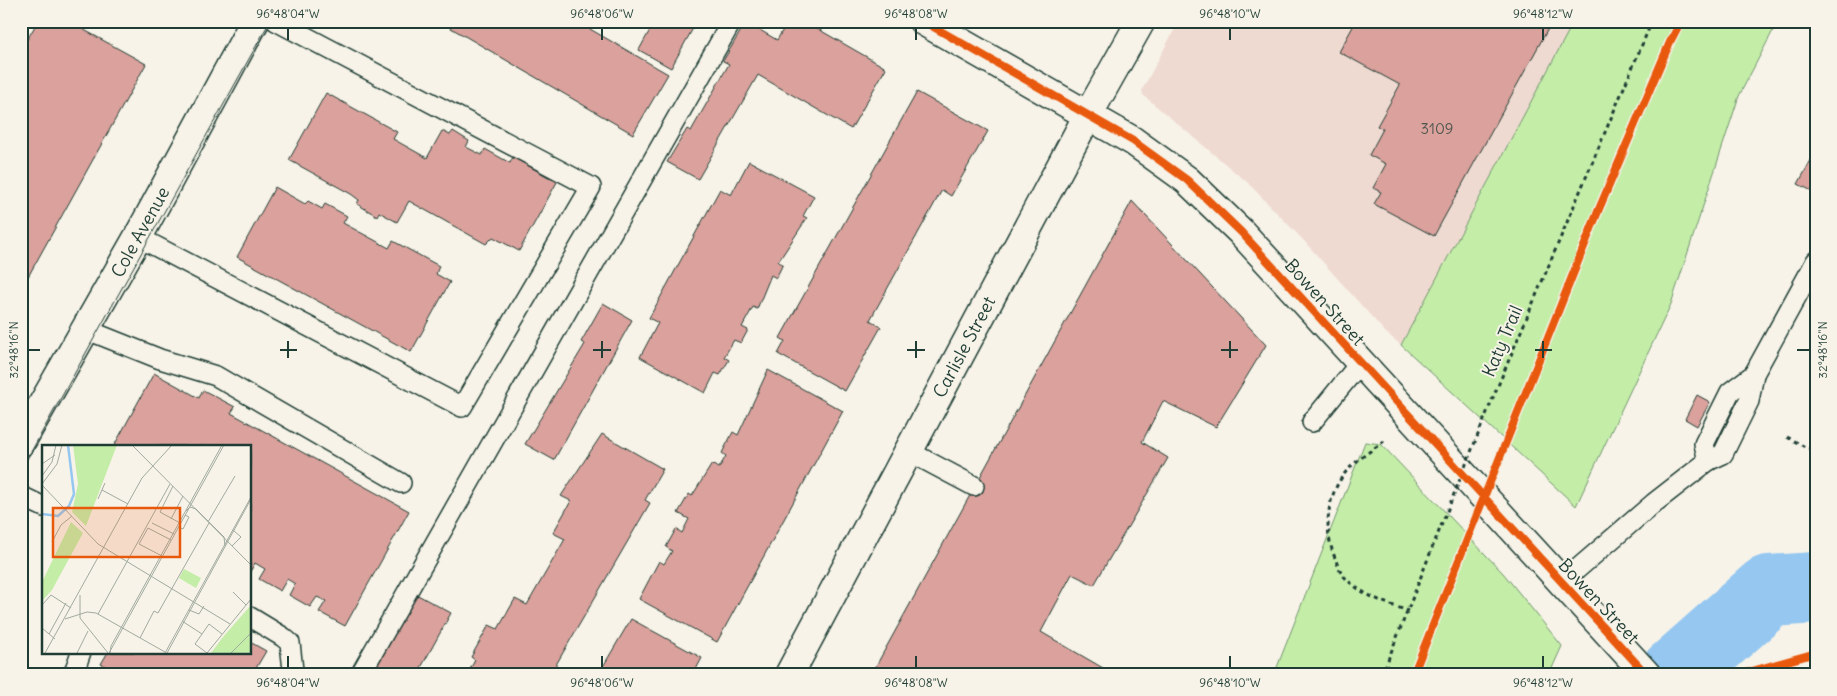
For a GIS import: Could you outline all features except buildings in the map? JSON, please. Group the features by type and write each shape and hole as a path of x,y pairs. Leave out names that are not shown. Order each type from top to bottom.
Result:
{"street":[{"name":"Bowen Street","path":"923,21 1133,141 1187,180 1241,232 1646,675"},
{"name":"Carlisle Street","path":"789,675 1088,115 1141,21"},
{"name":"Cole Avenue","path":"23,435 138,237 256,23"}],"lane":[{"path":"360,675 732,21"},
{"path":"138,237 462,408 590,188 256,23"},
{"path":"1561,583 1654,503 1708,461 1723,454 1749,402 1754,374 1816,262"},
{"path":"85,329 160,359 216,376 401,483"},
{"path":"1312,422 1360,363"},
{"path":"908,451 974,486"},
{"path":"21,496 42,506"},
{"path":"251,618 290,643 294,670 291,675"},
{"path":"73,675 80,654"}],"path":[{"path":"1787,437 1807,448 1816,450"},
{"path":"1388,438 1360,458 1345,473 1335,490 1327,519 1330,547 1342,573 1360,589 1377,600 1408,611"},
{"path":"1738,675 1816,653"}],"shaded area":[{"path":"1179,21 1559,21 1571,28 1401,345 1386,333 1305,242 1248,183 1143,95 1142,90"}],"green space":[{"path":"1574,21 1778,21 1739,96 1671,304 1576,506 1401,345"},
{"path":"1365,442 1381,444 1503,573 1562,646 1549,675 1274,675"}],"waterway":[{"path":"1674,675 1769,591 1816,588"}],"tram line":[{"path":"21,470 270,21"}],"cycle path":[{"path":"923,21 1133,141 1187,180 1241,232 1647,675"},
{"path":"1413,675 1599,209 1670,42 1681,21"},
{"path":"1738,675 1816,653"}]}
